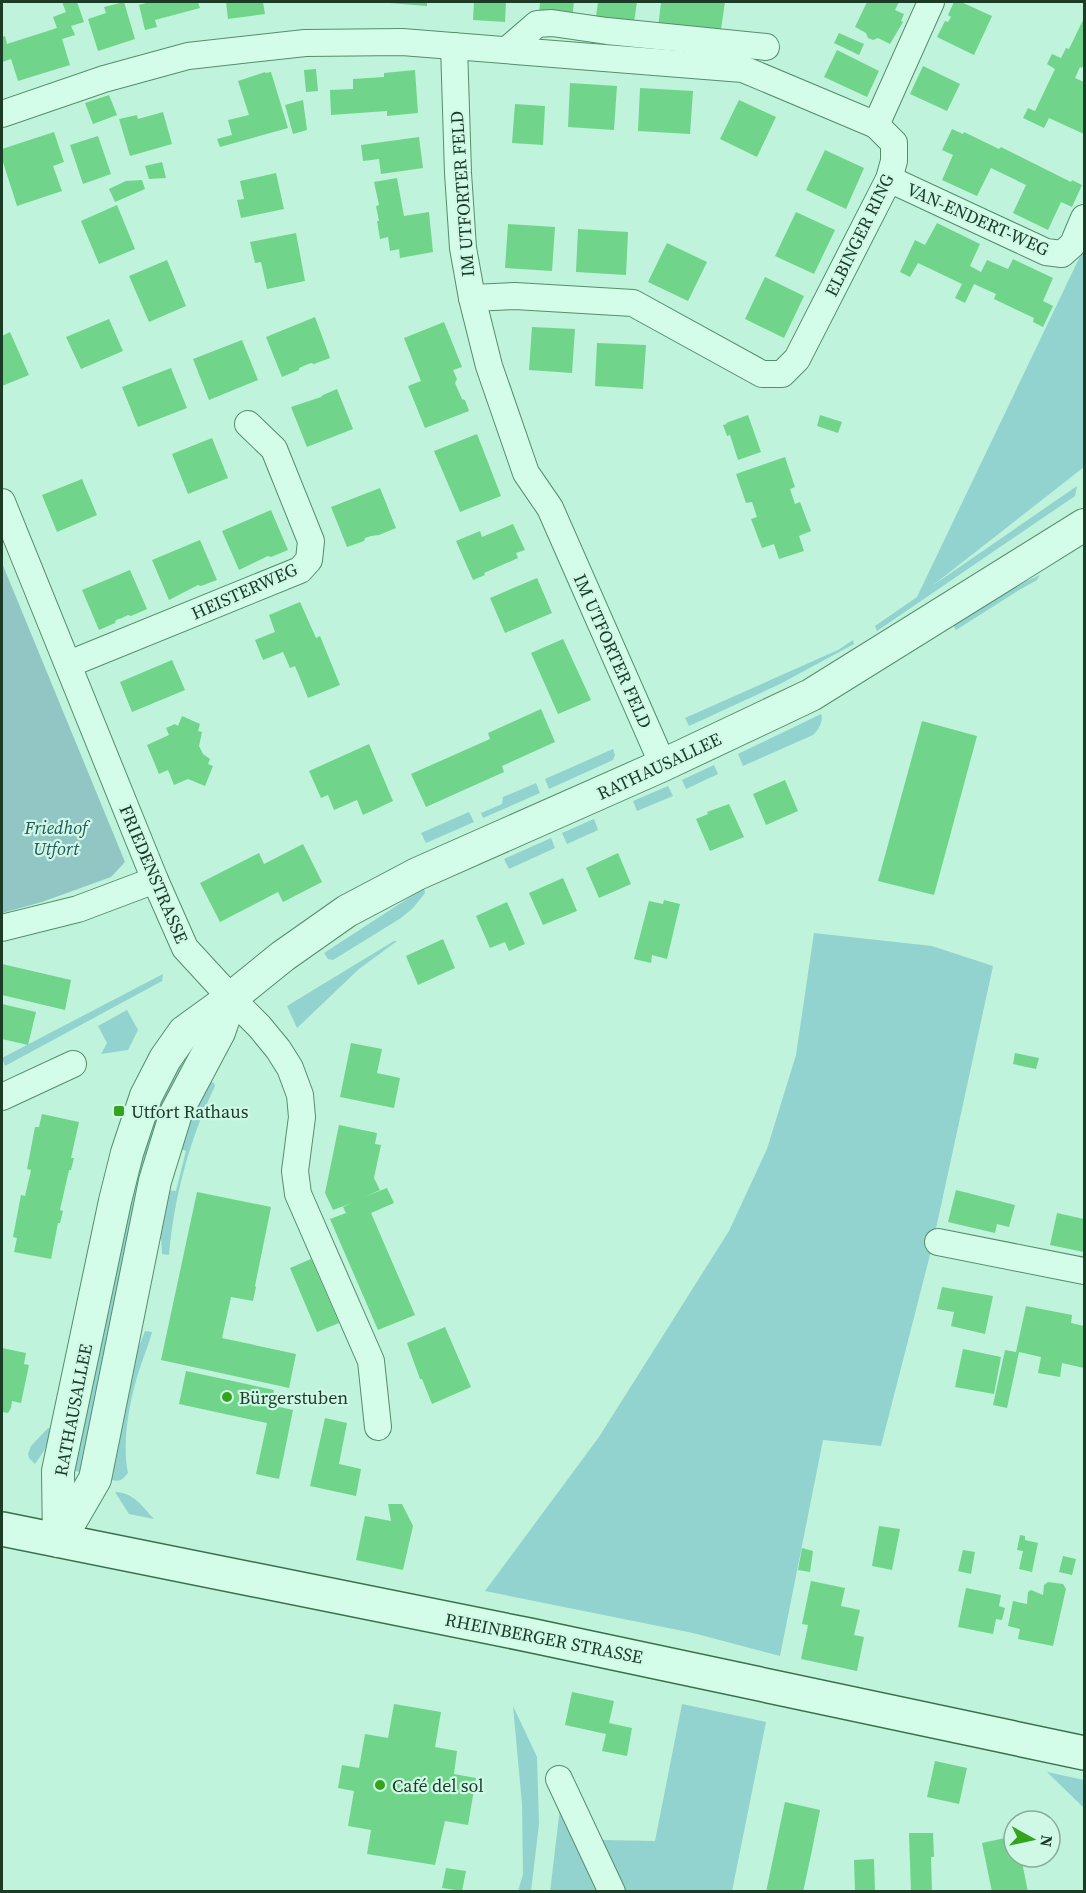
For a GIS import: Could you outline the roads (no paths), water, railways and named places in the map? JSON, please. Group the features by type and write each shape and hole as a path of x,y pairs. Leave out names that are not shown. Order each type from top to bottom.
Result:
{"main road":[{"name":"RHEINBERGER STRASSE","path":"2,1529 529,1635 1084,1753"}],"street":[{"path":"2,114 104,79 188,56 305,43 402,42 744,69 876,125 931,2"},
{"path":"507,50 537,24 552,23 607,31 766,47"},
{"name":"IM UTFORTER FELD","path":"454,46 463,248 471,298 489,366 526,473 550,508 663,765"},
{"name":"ELBINGER RING","path":"471,298 515,296 633,303 762,374 782,374 797,359 889,180 894,161 894,143 876,125"},
{"name":"VAN-ENDERT-WEG","path":"889,180 1046,252 1062,254 1072,244 1084,218"},
{"name":"HEISTERWEG","path":"69,664 300,570 309,560 311,542 274,448 248,424"},
{"name":"FRIEDENSTRASSE","path":"2,502 155,880 185,948 259,1026 290,1068 300,1095 302,1117 295,1170 298,1194 371,1361 378,1427"},
{"name":"RATHAUSALLEE","path":"59,1541 95,1479 155,1181 176,1113 219,1032 231,998 283,956 347,911 417,874 663,765 811,695 1084,525"},
{"path":"2,928 78,909 155,880"},
{"path":"2,1097 73,1064"},
{"path":"938,1242 1084,1271"},
{"path":"559,1779 612,1892"}],"place":[{"name":"Utfort Rathaus","path":"119,1111"},
{"name":"Bürgerstuben","path":"227,1397"},
{"name":"Café del sol","path":"380,1785"}],"park label":[{"name":"Friedhof Utfort","path":"56,837"}]}
